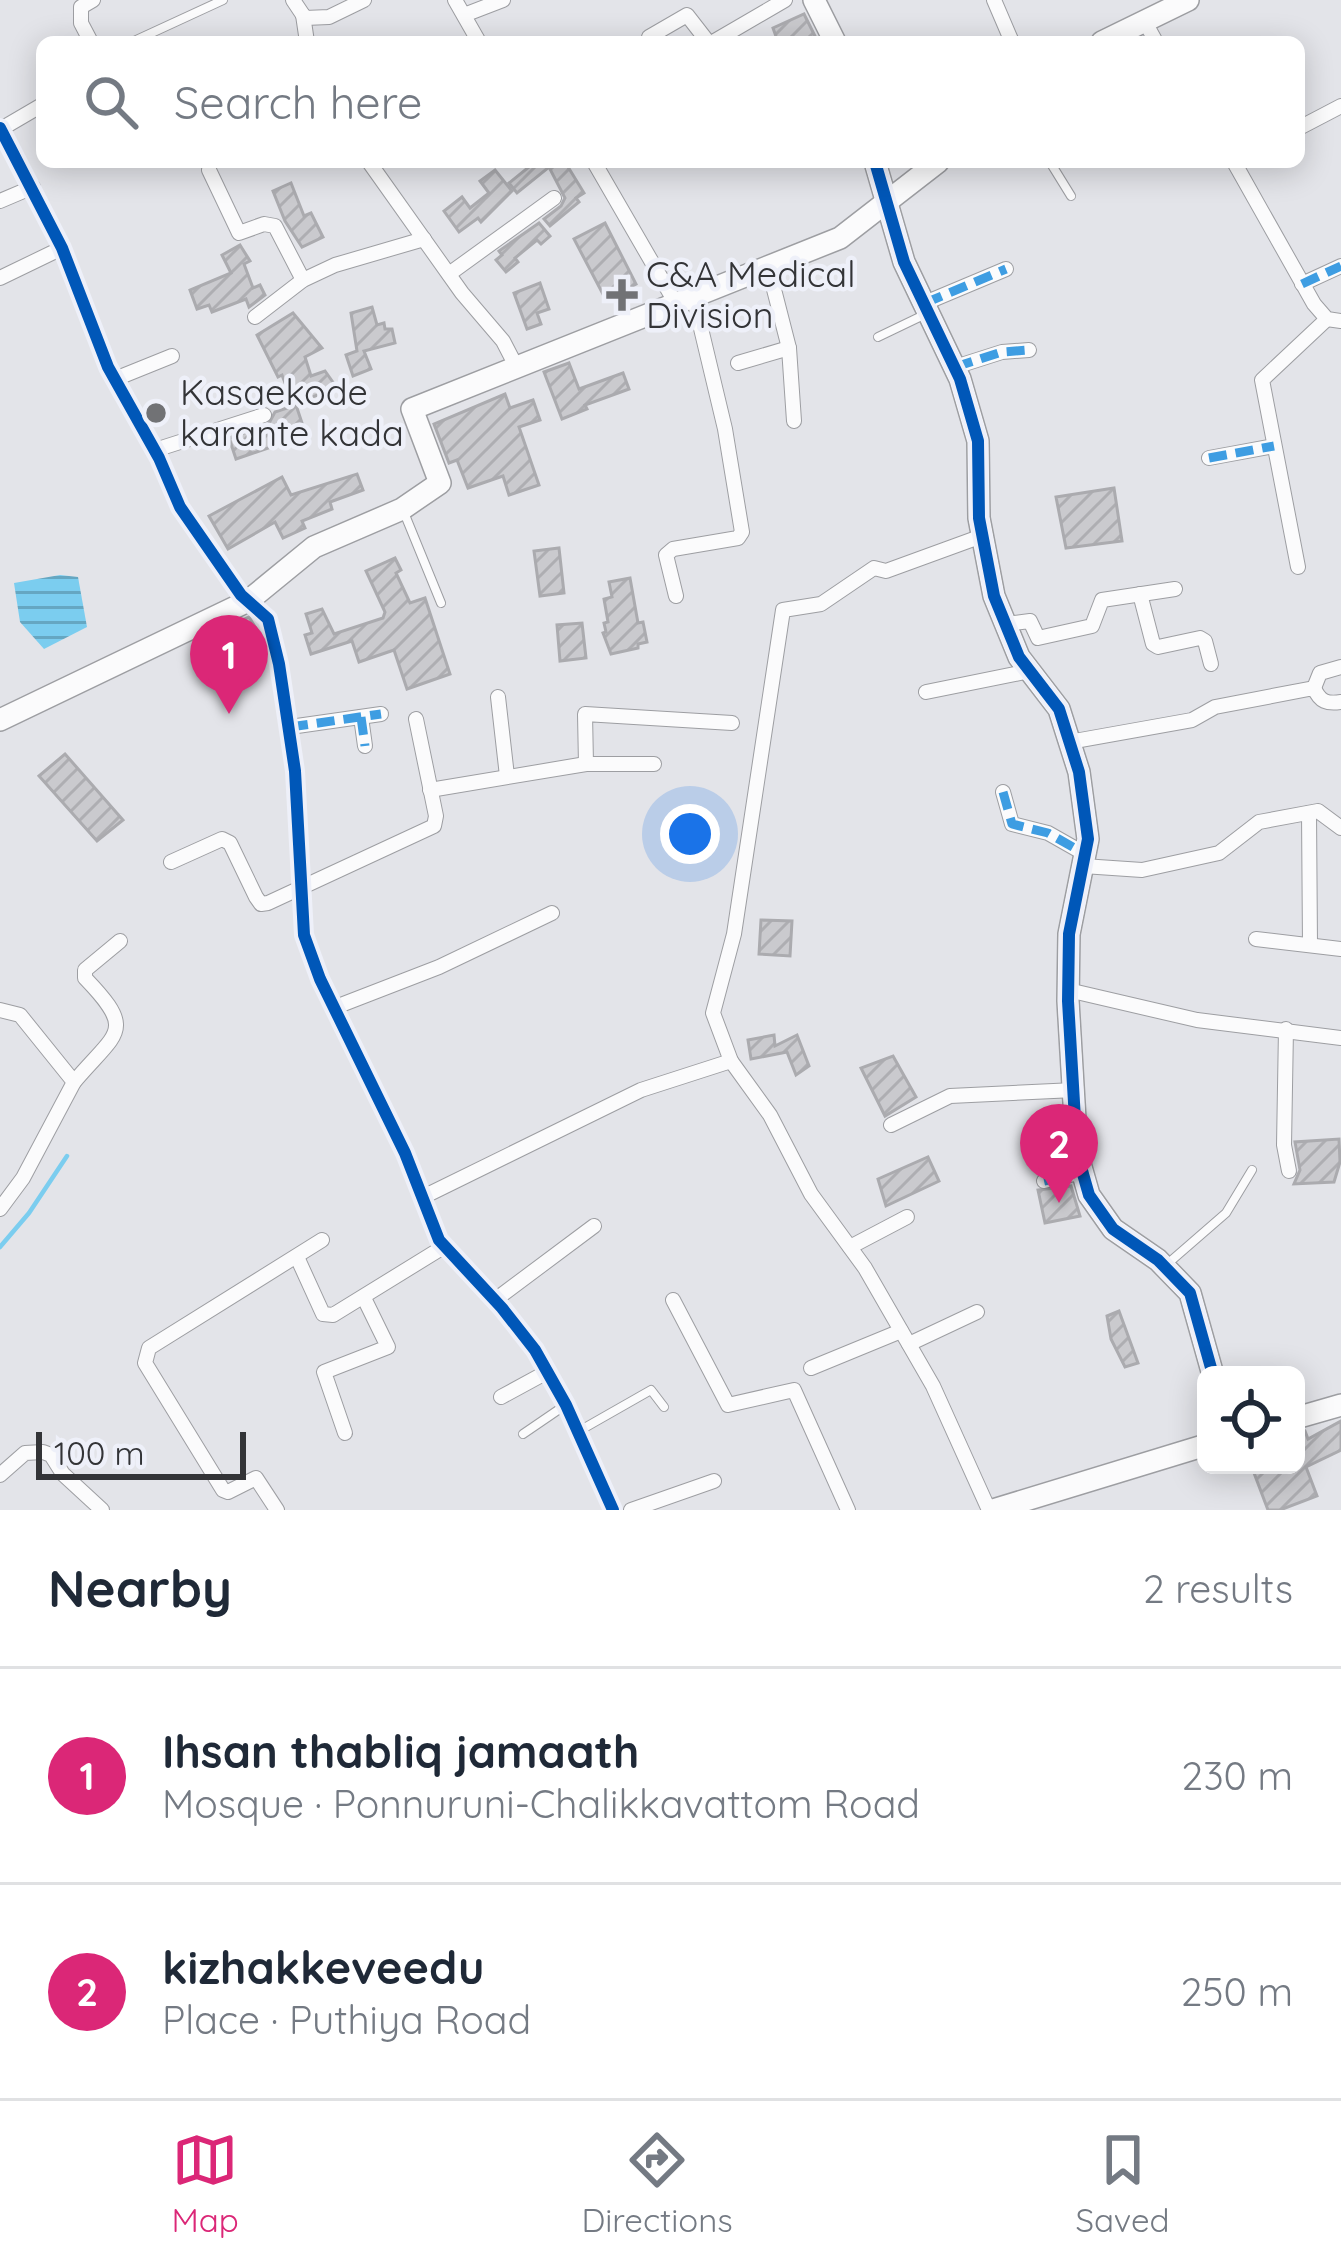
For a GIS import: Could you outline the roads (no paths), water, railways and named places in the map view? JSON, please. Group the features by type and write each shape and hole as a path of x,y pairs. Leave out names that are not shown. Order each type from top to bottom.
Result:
{"street":[{"path":"88,36 81,23 81,7 93,0"},
{"path":"293,0 305,18 329,17 364,0"},
{"path":"455,0 476,36"},
{"path":"464,15 503,0"},
{"path":"722,36 785,0"},
{"path":"814,0 832,36"},
{"path":"994,0 1009,36"},
{"path":"1113,36 1188,0"},
{"path":"303,15 306,36"},
{"path":"652,36 687,15 706,36"},
{"path":"1144,20 1153,36"},
{"path":"739,27 743,36"},
{"path":"1305,125 1341,106"},
{"path":"36,108 0,129 62,248 115,379 180,506 248,601 268,619 290,727 304,934 334,1008 445,1246 495,1300 547,1372 614,1510"},
{"path":"373,168 503,340 517,368"},
{"path":"598,168 684,298 725,429 742,532 738,538 673,549 666,555 676,596"},
{"path":"877,168 904,262 955,367 978,441 979,518 994,596 1030,671 1059,709 1079,772 1088,839 1070,934 1068,990 1077,1154 1089,1195 1113,1229 1190,1293 1210,1366"},
{"path":"0,720 248,601 314,547 402,509 440,483 412,409 840,238 930,168"},
{"path":"1237,168 1302,284 1334,320 1262,380 1298,567"},
{"path":"209,170 239,233 264,224 275,226 303,280"},
{"path":"0,201 32,188"},
{"path":"449,274 554,198"},
{"path":"255,317 303,280 335,265 424,239"},
{"path":"0,278 62,248"},
{"path":"768,266 789,348 794,421"},
{"path":"1302,284 1341,266"},
{"path":"927,308 1006,269"},
{"path":"738,362 789,348"},
{"path":"955,367 1002,352 1029,350"},
{"path":"115,379 172,356"},
{"path":"154,451 264,415"},
{"path":"1209,458 1274,446"},
{"path":"982,536 886,571 874,568 821,604 783,610 734,934 712,1012 730,1061 770,1115 812,1195 905,1337 1000,1509 1197,1448"},
{"path":"1006,624 1030,620 1039,638 1092,626 1102,600 1175,589"},
{"path":"1140,594 1153,644 1158,647 1200,638 1211,664"},
{"path":"1341,667 1320,674 1314,688 1328,704 1341,702"},
{"path":"926,692 1030,671"},
{"path":"1069,742 1192,720 1215,707 1314,688"},
{"path":"498,697 507,776"},
{"path":"290,727 381,714"},
{"path":"586,764 585,714 731,723"},
{"path":"361,717 365,746"},
{"path":"171,862 222,839 230,843 261,904 434,826 416,719"},
{"path":"430,790 586,764 654,764"},
{"path":"1003,792 1012,824 1048,833 1084,860 1142,870 1219,853 1259,822 1318,812 1341,828"},
{"path":"1309,813 1310,945"},
{"path":"334,1008 439,967 552,913"},
{"path":"1256,939 1341,949"},
{"path":"0,1209 23,1178 74,1082 112,1037 116,1012 85,978 85,970 120,941"},
{"path":"1068,990 1197,1020 1341,1038"},
{"path":"0,1010 20,1015 74,1082"},
{"path":"1286,1029 1284,1145 1289,1171"},
{"path":"423,1197 641,1090 730,1061"},
{"path":"891,1125 950,1096 1076,1090"},
{"path":"1043,1181 1083,1172"},
{"path":"850,1247 907,1217"},
{"path":"495,1300 594,1226"},
{"path":"277,1510 256,1478 223,1490 145,1363 149,1348 322,1240"},
{"path":"297,1257 323,1314 333,1315 445,1246"},
{"path":"345,1433 324,1372 388,1347 364,1298"},
{"path":"673,1300 728,1405 794,1390 848,1510"},
{"path":"811,1368 977,1312"},
{"path":"501,1397 547,1372"},
{"path":"1305,1415 1341,1405"},
{"path":"0,1475 26,1453 43,1452 102,1510"},
{"path":"631,1510 713,1481"}],"lane":[{"path":"144,36 223,0"},
{"path":"1053,168 1071,196"},
{"path":"878,338 927,308"},
{"path":"402,509 441,602"},
{"path":"1164,1267 1226,1213 1252,1170"},
{"path":"578,1432 651,1390 664,1407"},
{"path":"523,1434 566,1405"}],"water":[{"path":"60,575 78,577 87,627 44,649 20,622 14,583"}],"waterway":[{"path":"0,1247 67,1156"}],"place":[{"name":"C&A Medical Division","path":"622,295"},
{"name":"Kasaekode karante kada","path":"156,413"},
{"name":"Ihsan thabliq jamaath","path":"229,714"},
{"name":"kizhakkeveedu","path":"1059,1203"}]}
